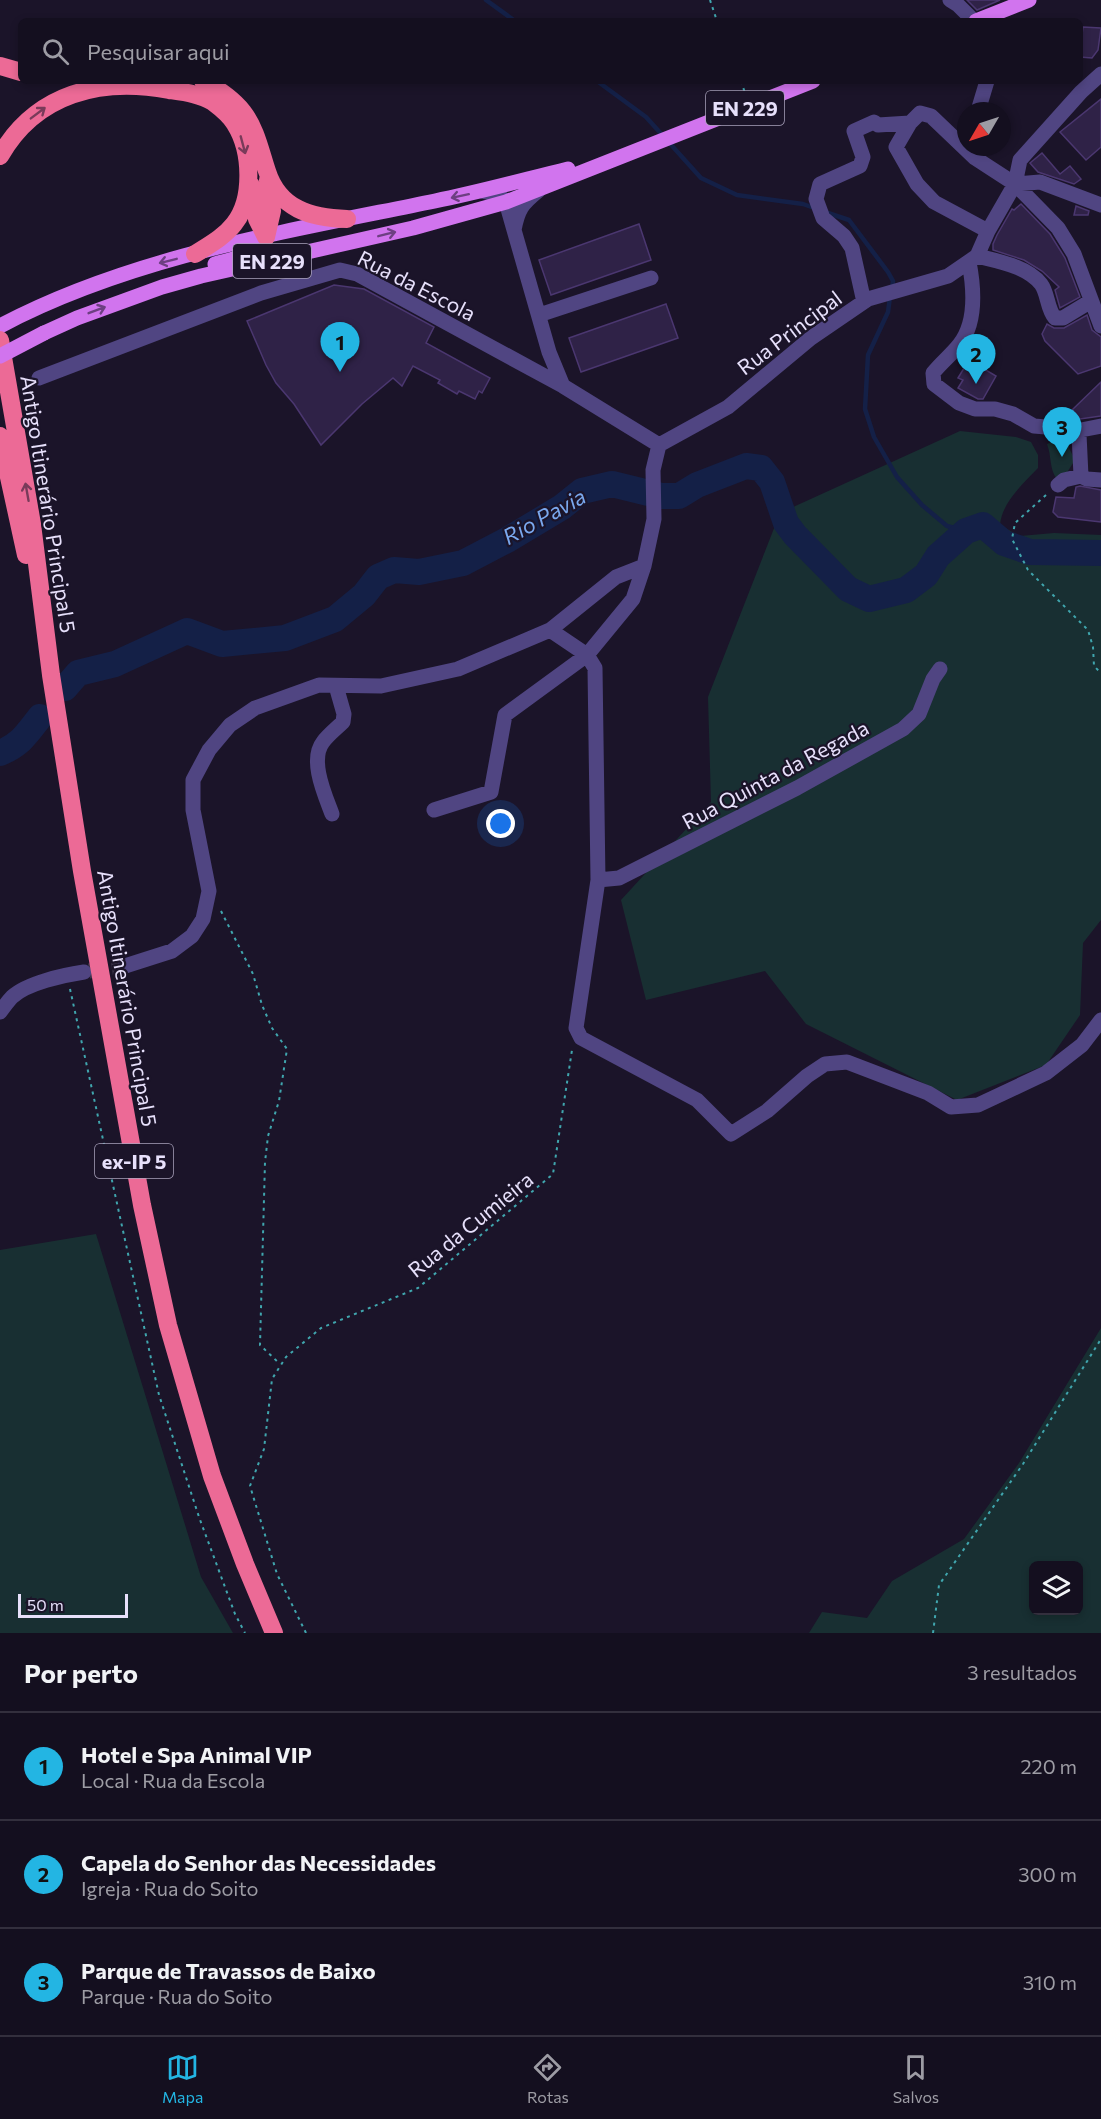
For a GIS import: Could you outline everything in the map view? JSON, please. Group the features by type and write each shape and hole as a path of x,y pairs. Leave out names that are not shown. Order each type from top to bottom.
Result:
{"highway":[{"path":"0,66 18,71"},
{"path":"208,84 219,90 244,113 258,142 267,172 272,211 266,237"},
{"path":"0,156 10,139 23,124 44,108 66,96 106,87 156,87 186,93 211,101 231,118 242,138 257,219 266,237"},
{"path":"267,172 284,197 298,209 316,217 347,219"},
{"path":"195,254 225,234 236,222 244,202 248,174"},
{"name":"Antigo Itinerário Principal 5","path":"0,340 32,524 51,675 94,940 142,1205 168,1325 212,1476 274,1633"},
{"name":"Antigo Itinerário Principal 5","path":"0,435 51,675"}],"main road":[{"path":"995,17 1011,4 1029,0"},
{"name":"EN 229","path":"0,356 77,318 162,287 392,233 506,202 806,84"},
{"name":"EN 229","path":"0,326 39,305 120,274 266,237 482,192 619,157"},
{"path":"162,287 183,272 251,252 258,248 266,237 279,248 309,252"}],"street":[{"path":"950,0 971,18"},
{"path":"1101,74 1081,92 1020,160 1015,184 973,259 971,322 961,344 933,373 934,384 959,403 975,409 995,409 1013,414 1034,426 1081,430 1101,426"},
{"path":"981,102 986,84"},
{"path":"957,136 931,116 920,113 910,123 896,147 917,184 934,202 988,231"},
{"path":"864,302 852,248 844,236 824,218 816,200 820,184 860,166 863,157 854,131 874,122 878,125 910,123"},
{"path":"974,156 1015,184 1058,228 1074,254 1101,326"},
{"path":"557,172 544,182 512,192 507,196 506,202 549,352 563,386"},
{"path":"1015,184 1040,182 1101,205"},
{"path":"513,232 517,213 523,204 541,188"},
{"path":"482,192 494,193 506,202"},
{"path":"476,211 490,210 502,215 513,232"},
{"path":"973,259 1005,263 1028,273 1041,284 1055,318 1063,318 1091,302"},
{"name":"Rua Principal","path":"659,445 728,407 811,338 864,302 948,276 973,259"},
{"name":"Rua da Escola","path":"39,378 261,293 340,270 357,274 563,386 659,445"},
{"path":"539,315 651,278"},
{"path":"1080,476 1079,434 1081,430"},
{"path":"434,810 491,792 505,715 586,655 633,599 644,566 654,519 653,470 659,445"},
{"path":"1058,485 1064,480 1080,476 1101,480"},
{"path":"125,966 172,951 192,936 203,919 209,891 193,810 193,780 209,750 230,725 255,708 319,685 381,686 458,669 550,630 616,577 644,566"},
{"path":"550,630 586,655 594,668 598,880 576,1028 581,1038 697,1100 731,1134 767,1110 825,1064 847,1062 928,1093 951,1107 978,1105 1046,1073 1082,1046 1099,1023"},
{"name":"Rua Quinta da Regada","path":"598,880 619,878 797,788 903,729 919,714 933,679 940,669"},
{"path":"332,814 320,780 317,754 322,743 344,722 336,686"},
{"path":"0,1012 13,996 28,987 67,974 84,972"}],"path":[{"path":"710,0 716,18"},
{"path":"742,84 746,94"},
{"path":"1058,485 1015,523 1012,539 1028,570 1088,630 1093,647 1094,666 1101,674"},
{"path":"209,891 253,974 272,1028 287,1049 279,1101 268,1136 265,1162 260,1346 281,1365"},
{"path":"67,974 159,1395 198,1517 235,1614 245,1633"},
{"name":"Rua da Cumieira","path":"306,1633 277,1574 250,1486 264,1449 272,1379 286,1357 321,1328 418,1288 553,1174 573,1047 581,1038"},
{"path":"933,1633 939,1585 1023,1464 1101,1339"}],"green space":[{"path":"960,431 1016,437 1031,442 1038,455 1038,468 1009,501 1000,525 1020,536 1054,533 1101,535 1101,920 1083,943 1080,1015 1046,1065 957,1100 806,1024 765,971 646,1000 621,900 711,802 708,697 780,513"},
{"path":"1060,438 1069,439 1069,448 1075,460 1066,474 1057,479 1047,444"},
{"path":"96,1234 201,1577 233,1633 0,1633 0,1250"},
{"path":"1101,1328 1101,1633 809,1633 822,1612 867,1618 892,1581 964,1539 1019,1463"}],"building":[{"path":"967,0 1000,0 977,10"},
{"path":"1083,27 1101,28 1098,50 1092,58 1083,57"},
{"path":"1101,99 1101,147 1086,160 1060,132"},
{"path":"1042,153 1060,174 1070,166 1081,179 1074,184 1038,172 1030,163"},
{"path":"1021,204 1050,234 1065,258 1080,297 1060,308 1055,290 1059,287 1042,271 1024,260 993,250 997,235 1012,209 1014,210"},
{"path":"1076,206 1089,211 1088,215 1074,215"},
{"path":"639,224 651,260 551,295 539,260"},
{"path":"334,285 364,289 434,327 426,343 490,378 482,393 479,391 475,399 459,391 457,394 438,383 440,380 413,366 402,386 393,378 362,404 321,445 294,404 276,383 247,321"},
{"path":"666,304 678,338 581,372 569,338"},
{"path":"1087,315 1092,330 1101,337 1101,366 1078,374 1045,341 1042,334 1047,324 1054,328 1064,328"},
{"path":"969,360 996,376 983,399 978,399 958,388 963,380 958,378"},
{"path":"1101,382 1101,416 1080,419 1072,410"},
{"path":"1076,487 1101,490 1101,522 1058,517 1053,512 1056,497 1074,498"}],"waterway":[{"path":"486,0 511,18"},
{"path":"601,84 646,117 701,178 737,195 803,204 817,209"},
{"path":"825,212 849,220 888,272 893,281 892,289"},
{"path":"890,297 888,312 868,355 865,409 874,437 897,477 922,505 947,526 966,531"},
{"name":"Rio Pavia","path":"65,688 78,673 115,664 187,631 222,644 285,638 335,619 364,595 378,577 394,570 419,572 463,563 562,507 582,491 612,484 661,496 679,496 697,485 746,466 761,468 772,482 786,523 795,535 848,589 869,599 906,590 926,575 938,556 966,531 983,525 1004,543 1030,552 1101,553"},
{"path":"0,753 27,734 40,717"}],"tunnel":[{"path":"89,971 125,966"}],"place":[{"name":"Hotel e Spa Animal VIP","path":"340,372"},
{"name":"Capela do Senhor das Necessidades","path":"976,384"},
{"name":"Parque de Travassos de Baixo","path":"1062,457"}]}
